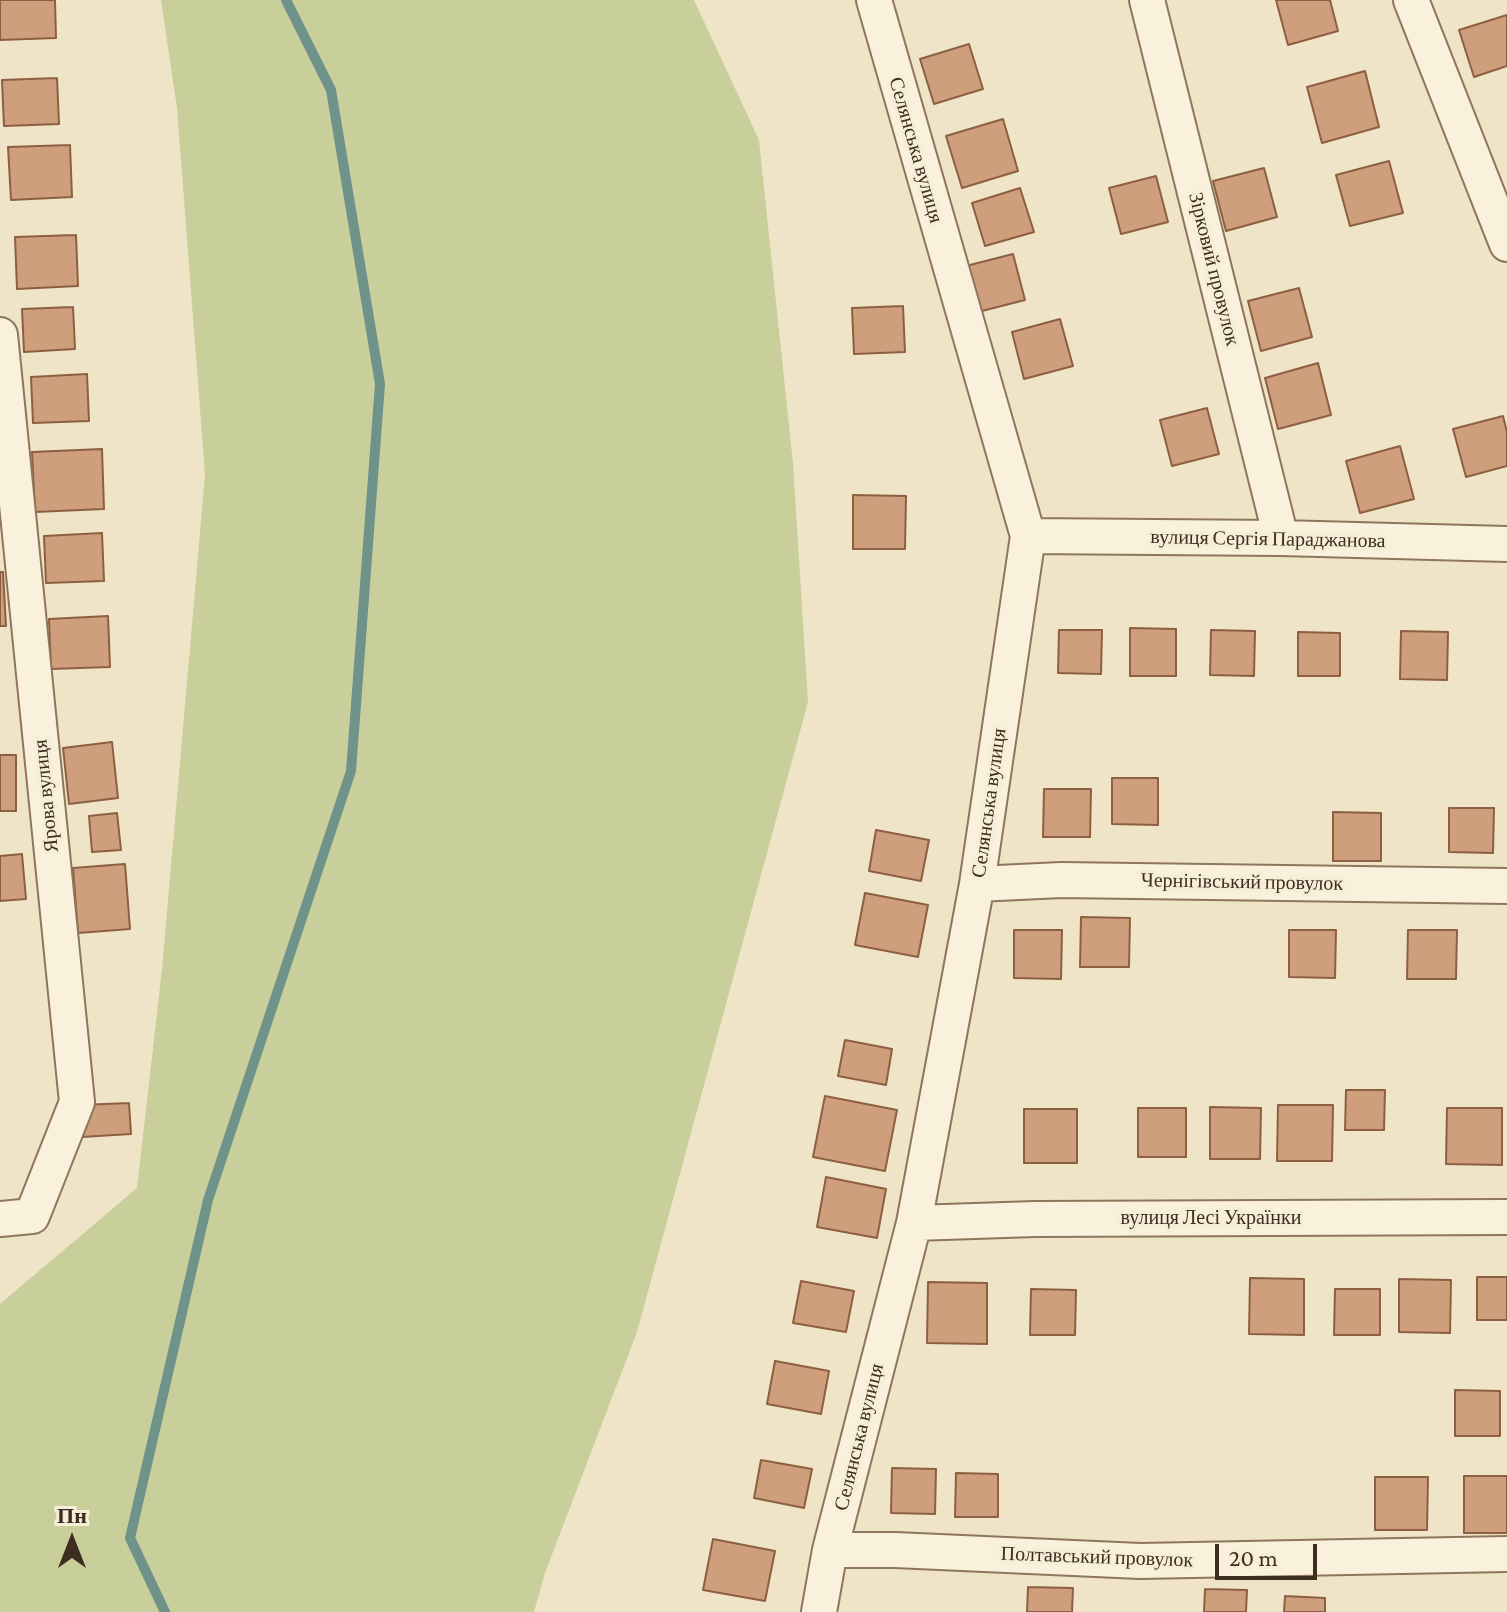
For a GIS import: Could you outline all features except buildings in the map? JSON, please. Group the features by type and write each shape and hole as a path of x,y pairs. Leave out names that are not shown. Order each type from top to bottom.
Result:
{"street":[{"name":"Селянська вулиця","path":"819,1612 830,1550 914,1223 977,884 1028,536 874,0"},
{"name":"Зірковий провулок","path":"1147,0 1281,538"},
{"path":"1411,0 1507,244"},
{"name":"Ярова вулиця","path":"0,335 77,1102 32,1216 0,1219"},
{"name":"вулиця Сергія Параджанова","path":"1028,536 1507,544"},
{"name":"Чернігівський провулок","path":"977,884 1061,880 1507,886"},
{"name":"вулиця Лесі Українки","path":"914,1223 1035,1219 1507,1217"},
{"name":"Полтавський провулок","path":"830,1550 1140,1561 1507,1554"}],"green space":[{"path":"161,0 694,0 759,140 793,463 808,702 637,1332 545,1573 534,1612 0,1612 0,1304 137,1188 162,969 205,475 177,108"}],"waterway":[{"path":"165,1612 130,1538 208,1200 351,771 380,384 331,90 286,0"}]}
